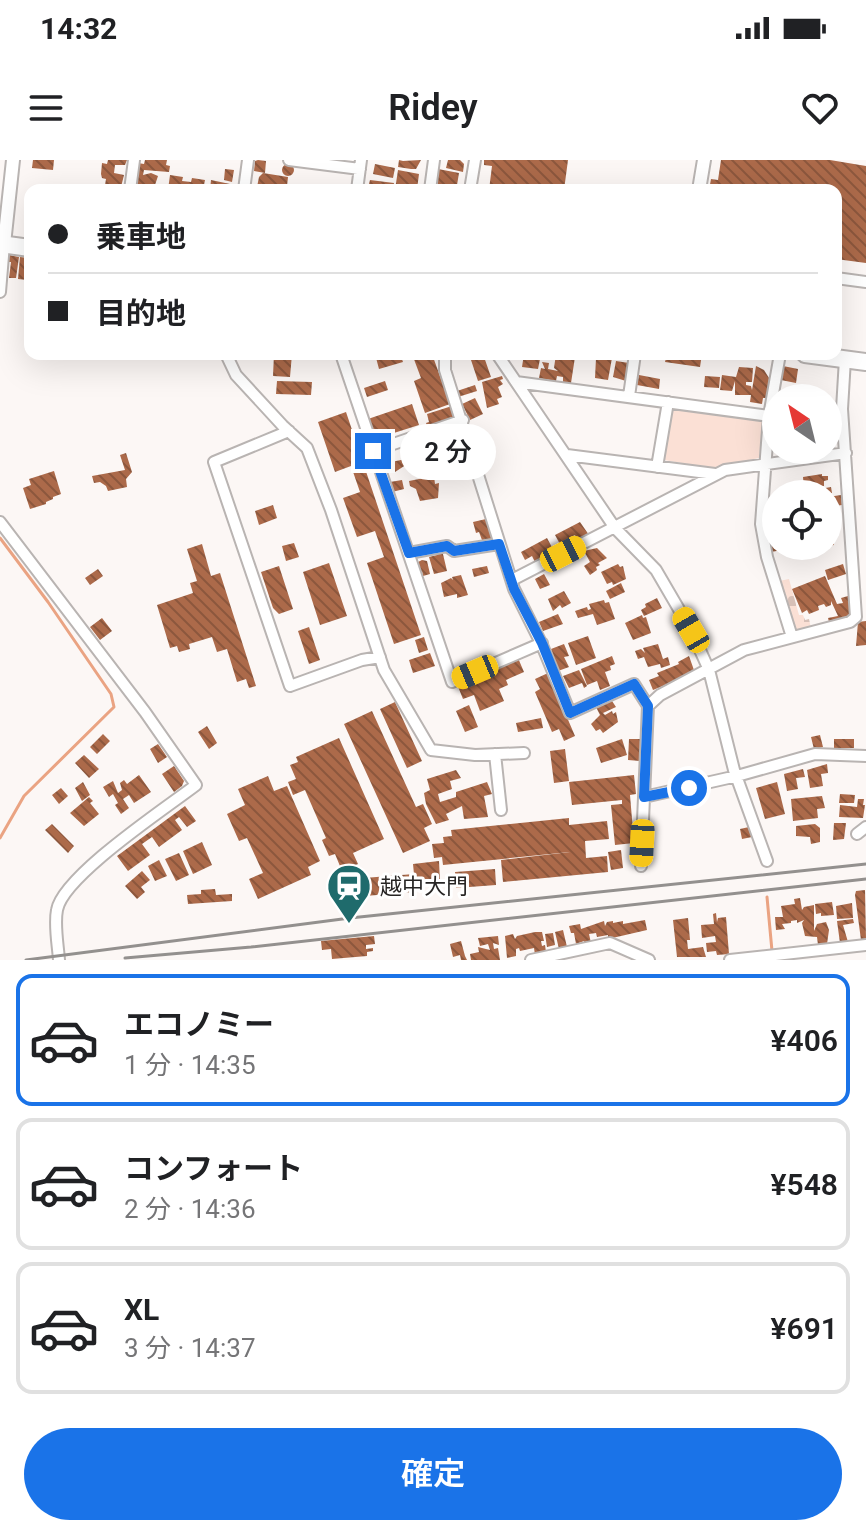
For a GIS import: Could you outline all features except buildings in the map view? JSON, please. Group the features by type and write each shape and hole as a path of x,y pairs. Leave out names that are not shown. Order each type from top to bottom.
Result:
{"main road":[{"path":"2,244 24,247"},
{"path":"842,359 866,362"}],"street":[{"path":"0,292 2,244 13,160"},
{"path":"131,184 134,160"},
{"path":"245,184 248,160"},
{"path":"289,160 361,165"},
{"path":"431,184 434,160"},
{"path":"471,184 475,160"},
{"path":"700,184 704,160"},
{"path":"842,279 866,282"},
{"path":"648,706 660,695 744,650 850,622 861,610 842,398 845,359"},
{"path":"229,360 236,375 307,448 384,670 431,750 524,753"},
{"path":"343,360 452,682 542,643"},
{"path":"445,360 445,370 514,589 542,643 570,713 634,684 648,706 641,866"},
{"path":"501,360 615,528 656,570 691,630 709,670 737,776 767,861"},
{"path":"629,396 634,360"},
{"path":"775,384 779,360"},
{"path":"516,382 762,415"},
{"path":"657,467 668,402"},
{"path":"373,451 463,420"},
{"path":"289,431 214,462 290,686 380,657"},
{"path":"842,454 846,453"},
{"path":"567,455 715,474 762,464"},
{"path":"766,464 761,524 763,540 792,637"},
{"path":"512,580 715,474"},
{"path":"0,522 145,712 196,785 95,862 66,890 57,909 59,960"},
{"path":"409,553 447,546 454,551 499,544"},
{"path":"495,754 501,810"},
{"path":"644,797 815,754 866,756"},
{"path":"531,960 610,943 646,959"},
{"path":"730,960 777,958 865,945 865,960"}],"green space":[{"path":"671,408 762,417 759,458 711,468 664,460"},
{"path":"789,579 799,615 803,615 805,620 809,619 811,628 794,632 779,581"}],"waterway":[{"path":"0,538 111,694 114,707 24,796 0,838"},
{"path":"767,897 772,951"}],"railway":[{"path":"26,960 350,918 866,864"},
{"path":"125,958 251,947 866,879"}],"place":[{"name":"越中大門","path":"349,925"}],"route":[{"path":"373,451 409,553 447,546 454,551 499,544 514,589 542,643 570,713 634,684 648,706 644,797 689,788"}]}
